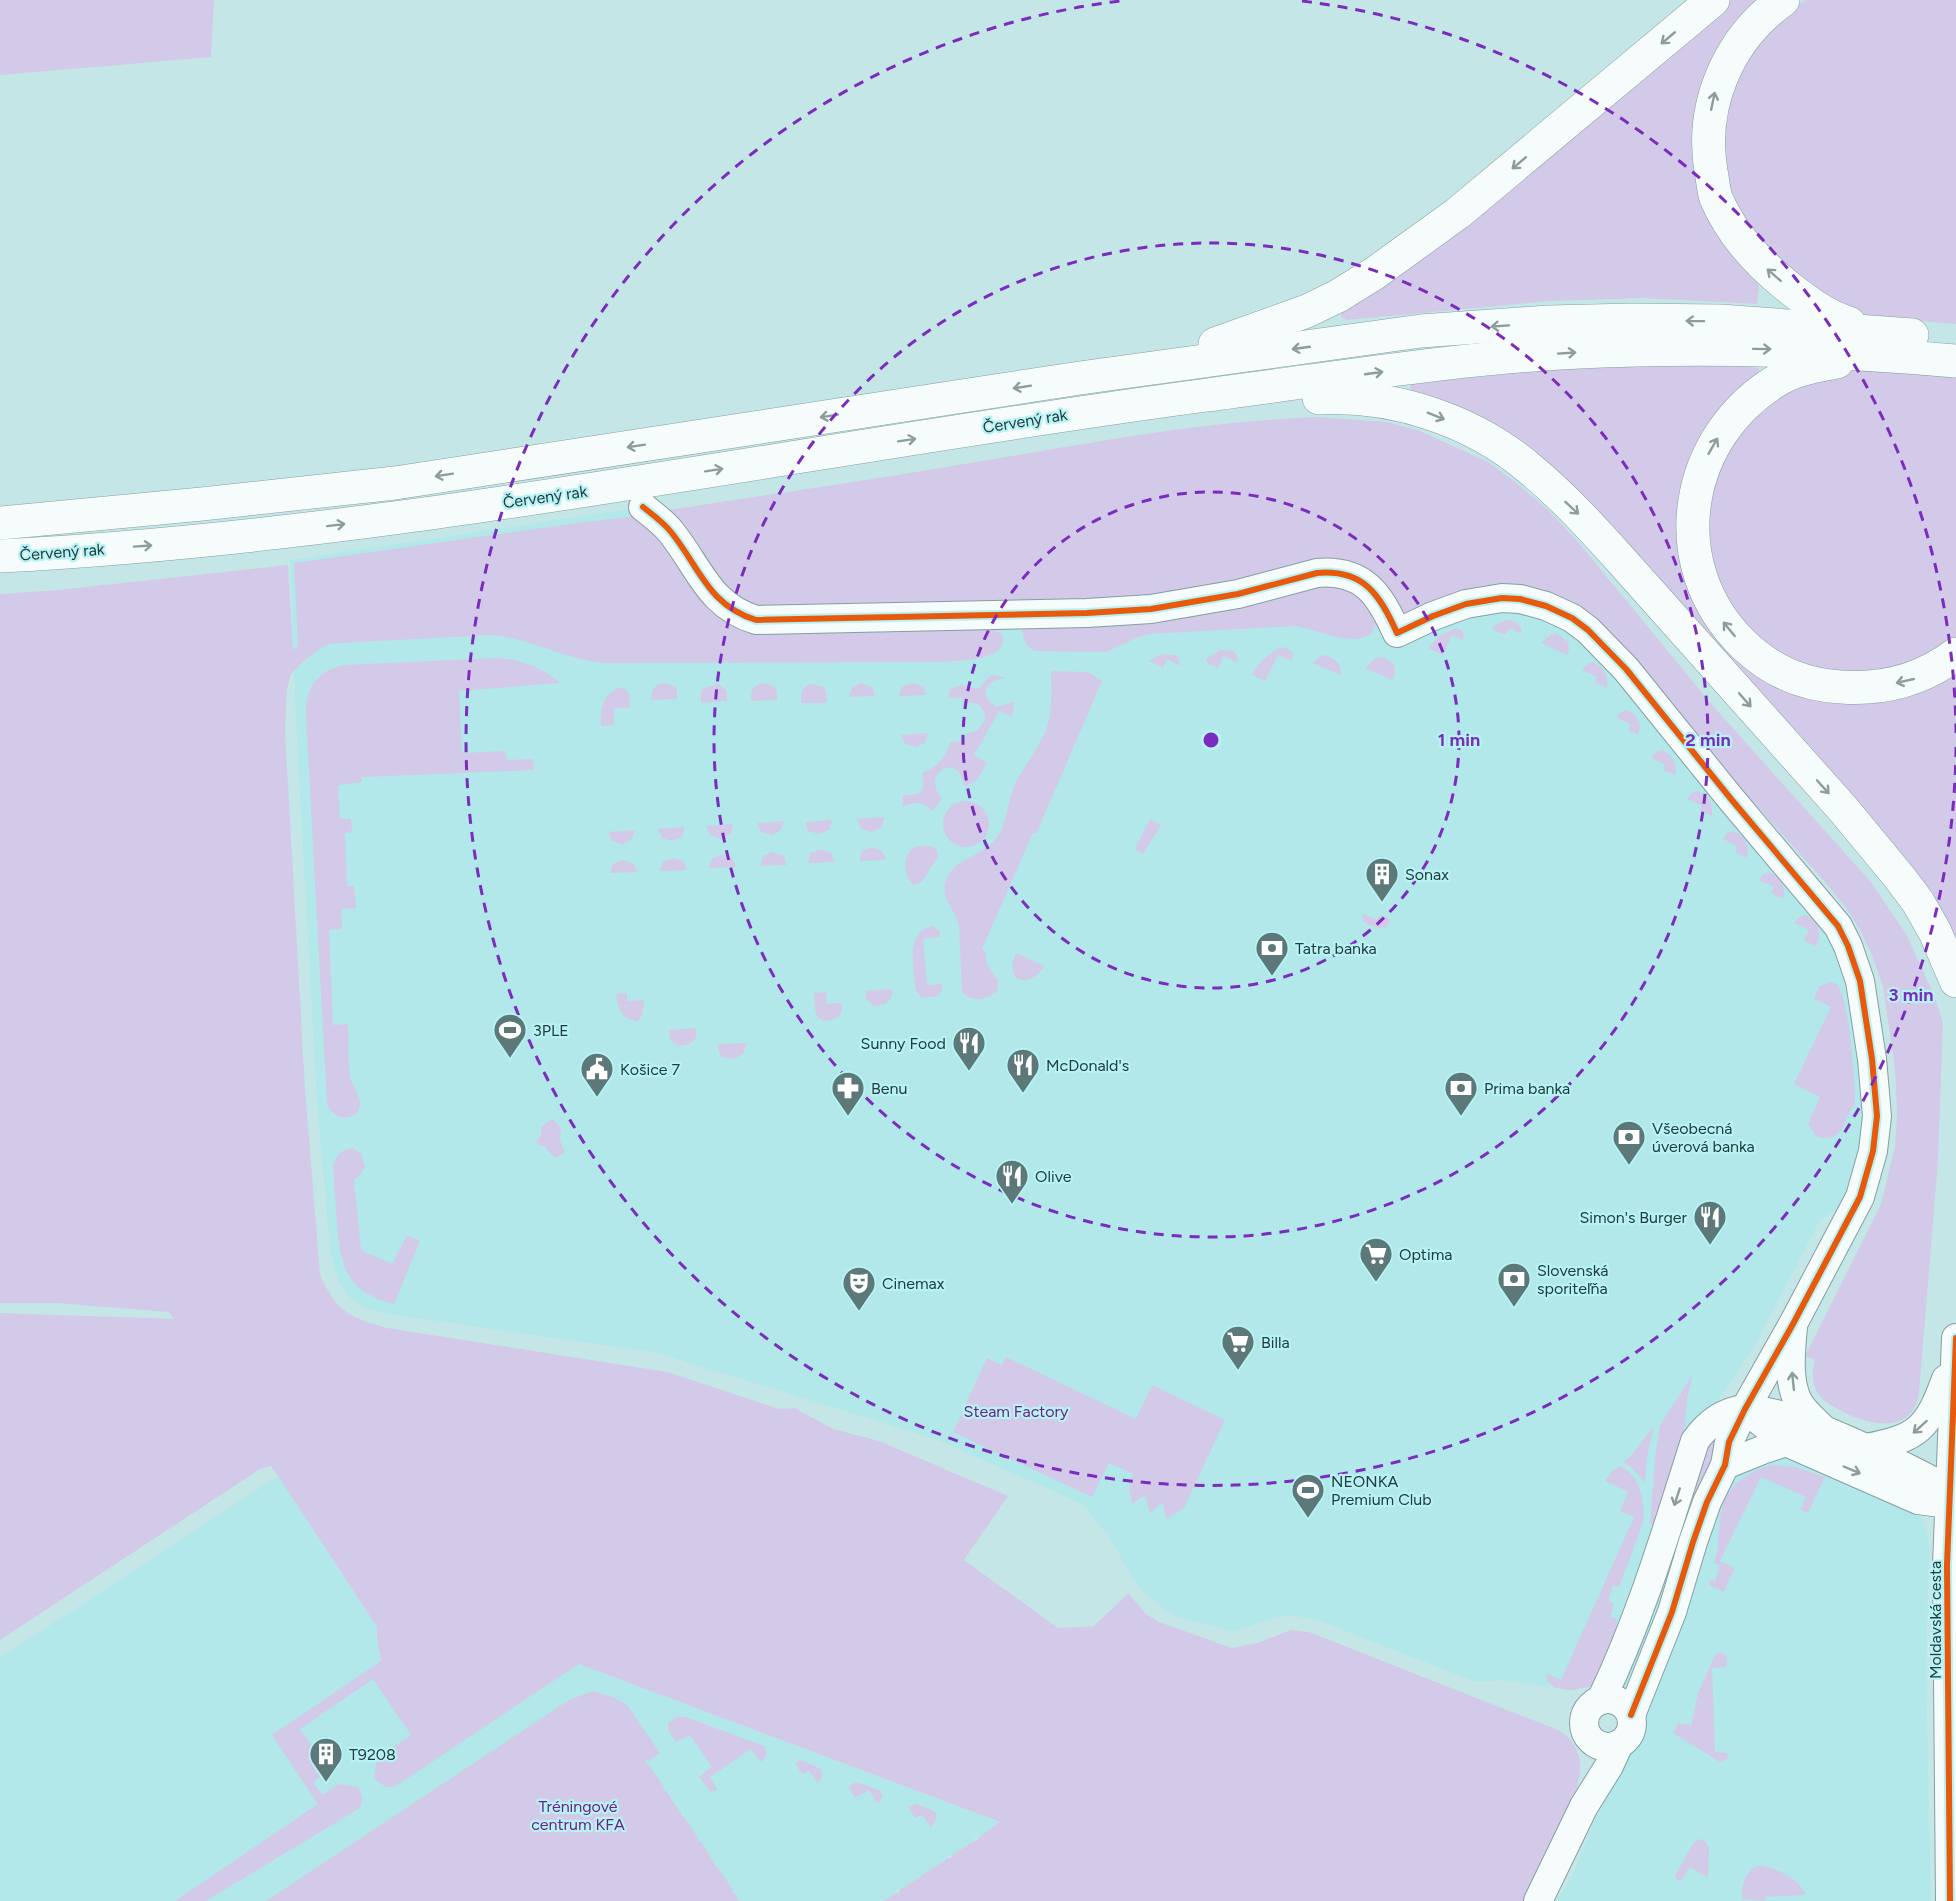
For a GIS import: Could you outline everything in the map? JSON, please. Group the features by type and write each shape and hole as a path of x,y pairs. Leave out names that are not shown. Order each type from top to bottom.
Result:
{"highway":[{"path":"1080,378 1226,341 1307,311 1354,287 1458,213 1713,0"},
{"path":"1783,0 1769,9 1752,26 1726,66 1716,89 1708,138 1715,195 1725,216 1750,252 1792,290 1828,315 1900,345 1956,361"},
{"path":"1080,378 1421,331 1548,322 1720,321 1900,345"},
{"path":"1086,411 1465,361 1577,352 1900,345 1956,338"},
{"path":"1900,345 1796,371 1780,379 1747,404 1716,440 1705,462 1694,504 1692,542 1701,579 1716,611 1737,638 1756,657 1780,672 1821,686 1869,687 1914,679 1935,669 1956,654"},
{"name":"Červený rak","path":"0,523 395,483 1080,378"},
{"path":"1086,411 1202,409 1297,399 1361,398 1421,410 1469,430 1510,454 1530,468 1597,533 1869,840 1918,902 1935,932 1956,981"},
{"name":"Červený rak","path":"7,561 207,541 389,519 1086,411"},
{"path":"594,489 643,507"}],"street":[{"path":"643,507 670,530 718,599 733,611 756,620 1087,613 1151,609 1238,594 1317,573 1330,572 1342,573 1364,582 1383,605 1396,633 1433,616 1482,601 1502,598 1534,602 1572,618 1599,640 1626,669 1838,926 1854,964 1864,1004 1872,1059 1876,1133 1871,1161 1860,1197 1793,1324 1745,1408 1729,1442 1725,1465 1707,1502 1672,1612 1631,1715 1631,1730 1619,1744 1610,1766 1584,1806 1538,1901"},
{"path":"1793,1324 1791,1362 1795,1394 1802,1408 1822,1428"},
{"path":"1866,1448 1900,1441 1920,1428 1934,1410 1955,1347"},
{"name":"Moldavská cesta","path":"1950,1901 1947,1565 1953,1499 1955,1347"},
{"path":"1745,1408 1786,1442 1918,1500 1953,1499"},
{"path":"1619,1744 1604,1746 1590,1738 1586,1732 1586,1716 1588,1709 1600,1700 1617,1666 1658,1558 1695,1441 1706,1426 1718,1418 1745,1408 1781,1414 1822,1428 1921,1474 1953,1499"},
{"path":"1725,1465 1762,1449 1786,1442"},
{"path":"1918,1500 1933,1527 1947,1565"},
{"path":"1600,1700 1615,1700 1622,1703 1631,1715"},
{"path":"1584,1806 1590,1738"}],"shaded area":[{"path":"643,507 1238,594 1556,610 1838,926 1872,1059 1860,1197 1820,1220 1757,1341 1715,1406 1701,1419 1915,1510 1922,1518 1928,1537 1929,1550 1926,1669 1931,1901 1556,1901 1571,1879 1618,1764 1646,1708 1598,1682 1589,1687 1571,1690 1502,1680 1476,1682 1320,1621 1296,1616 1283,1616 1232,1631 1177,1617 1143,1591 1131,1576 1109,1536 1083,1505 935,1439 658,1353 389,1314 363,1307 347,1295 338,1279 330,1249 317,1103 296,722 290,560"},
{"path":"278,1476 455,1747 579,1664 1001,1823 978,1838 974,1837 974,1841 952,1855 948,1855 948,1858 900,1890 897,1889 896,1893 883,1901 0,1901 0,1658"}],"green space":[{"path":"0,0 214,0 211,57 0,75"},
{"path":"1731,0 1763,0 1700,114 1759,288 1757,304 1642,298 1551,301 1347,320 1341,317 1342,310 1512,185"},
{"path":"1806,0 1956,0 1956,324 1863,316 1827,302 1745,226 1723,176 1727,97 1760,35"},
{"path":"1691,361 1759,368 1758,380 1682,526 1778,684 1956,669 1956,945 1717,650 1425,397 1410,391 1411,384 1526,372"},
{"path":"1850,370 1892,370 1956,375 1956,642 1932,659 1852,678 1773,655 1724,601 1702,533 1719,454 1772,397"},
{"path":"1318,417 1388,422 1420,431 1488,462 1548,510 1579,543 1713,706 1871,882 1906,934 1934,995 1943,1023 1938,1160 1919,1393 1909,1415 1901,1420 1891,1423 1869,1421 1847,1414 1830,1405 1815,1388 1813,1368 1815,1360 1805,1356 1881,1204 1895,1147 1897,1115 1895,1069 1883,986 1872,955 1847,909 1740,787 1626,649 1573,605 1403,618 1378,579 1183,597 771,611 734,600 662,511 1146,434 1232,423"},
{"path":"636,516 645,521 708,601 989,628 1002,634 1003,643 999,650 991,655 970,660 941,662 606,663 576,658 520,640 490,635 329,644 305,660 291,674 287,689 285,730 305,1089 320,1275 332,1297 338,1305 353,1316 387,1328 667,1372 779,1409 795,1408 833,1429 879,1441 1008,1496 964,1560 1058,1628 1094,1626 1128,1593 1146,1614 1159,1622 1232,1648 1257,1643 1291,1630 1309,1632 1558,1730 1571,1741 1577,1751 1580,1762 1579,1776 1570,1807 1528,1901 883,1901 899,1893 900,1890 951,1858 952,1855 977,1841 1000,1822 579,1664 392,1787 374,1778 377,1758 411,1735 373,1679 300,1729 329,1770 313,1782 322,1795 339,1784 358,1787 362,1797 360,1808 206,1901 175,1901 318,1804 272,1735 381,1661 377,1627 278,1476 271,1466 260,1469 0,1640 0,1313 174,1319 169,1312 57,1303 0,1303 0,594 59,590 288,565 293,650 298,646 294,563"},
{"path":"1318,585 1354,587 1377,621 1370,635 1357,639 1341,638 1296,626 1149,634 1104,652 1035,651 1026,644 1023,638 1023,626 1154,621 1197,616 1281,598"},
{"path":"1506,620 1517,623 1521,628 1521,634 1510,628 1505,635 1492,629"},
{"path":"1456,628 1462,630 1463,640 1452,635 1443,655 1428,648 1439,636"},
{"path":"1557,634 1568,642 1567,655 1541,643 1550,635"},
{"path":"1284,647 1293,653 1292,661 1278,655 1265,681 1252,675 1265,658"},
{"path":"1220,650 1233,651 1237,654 1237,662 1224,656 1218,668 1208,664 1206,659"},
{"path":"1162,654 1175,655 1179,658 1180,666 1167,659 1163,668 1149,661"},
{"path":"1327,655 1339,663 1341,675 1313,663 1321,656"},
{"path":"1382,657 1395,666 1392,680 1365,668 1374,659"},
{"path":"495,658 530,665 546,672 560,683 459,691 462,753 505,751 507,760 533,759 534,770 362,777 362,782 338,785 340,819 351,819 352,832 345,833 347,886 354,886 356,908 341,909 342,929 329,930 333,1025 348,1024 350,1077 360,1103 359,1109 352,1116 341,1117 336,1115 327,1104 306,717 310,690 319,677 344,665"},
{"path":"1593,662 1605,672 1607,688 1595,682 1597,677 1582,670 1587,664"},
{"path":"1051,671 1088,672 1102,681 1036,834 1033,833 982,949 986,952 986,961 998,980 997,991 984,998 970,998 962,992 959,925 945,895 945,883 953,869 987,847 1001,832 1014,787 1046,730 1050,716"},
{"path":"992,675 1007,678 993,682 985,693 996,707 1014,702 1012,717 999,711 974,755 987,763 977,780 964,787 961,776 956,770 943,769 935,780 936,789 942,799 932,811 918,803 902,807 903,795 915,795 921,791 923,788 922,773 940,761 950,742 965,741 966,734 978,730 985,720 985,715 979,706 963,703 962,698 948,698 950,689 961,685 978,689"},
{"path":"664,683 675,686 677,699 651,700 657,685"},
{"path":"763,683 774,686 777,691 777,700 751,701 753,689"},
{"path":"861,683 872,687 875,696 849,697 852,687"},
{"path":"912,683 923,686 926,695 899,696 902,687"},
{"path":"719,684 727,691 727,701 701,703 701,692 704,688"},
{"path":"807,685 824,687 827,703 801,703 801,692"},
{"path":"623,687 629,694 630,708 614,708 614,725 601,726 604,701 611,692"},
{"path":"1626,710 1634,714 1638,720 1640,727 1638,735 1628,730 1631,725 1616,717"},
{"path":"928,733 925,743 916,747 905,744 901,735"},
{"path":"1661,750 1673,760 1676,767 1675,775 1663,770 1665,765 1651,758"},
{"path":"1697,791 1705,795 1709,801 1712,816 1700,810 1702,806 1687,799"},
{"path":"966,801 982,808 989,824 982,840 966,847 950,840 943,824 950,808"},
{"path":"884,817 882,827 872,832 861,829 857,819"},
{"path":"1150,819 1161,825 1143,854 1135,849"},
{"path":"832,820 829,830 819,834 808,831 805,822"},
{"path":"784,821 781,830 772,835 761,832 757,823"},
{"path":"733,824 731,834 721,839 710,835 706,826"},
{"path":"685,827 682,837 672,841 662,838 658,829"},
{"path":"635,830 632,839 623,844 612,841 608,832"},
{"path":"1733,831 1746,842 1748,849 1746,858 1735,852 1737,846 1723,839 1727,833"},
{"path":"917,846 931,846 937,849 938,856 922,882 914,885 907,876 905,865 912,849"},
{"path":"872,847 882,851 886,860 859,861 862,851"},
{"path":"821,849 831,853 835,862 808,863 811,853"},
{"path":"772,852 784,856 787,865 760,866 763,856"},
{"path":"721,855 732,858 736,867 709,868 712,859"},
{"path":"673,858 684,861 687,870 660,871 663,862"},
{"path":"622,860 633,863 637,872 610,873 613,864"},
{"path":"1769,872 1782,883 1783,899 1771,893 1774,887 1759,880"},
{"path":"1362,914 1377,920 1380,915 1390,919 1387,927 1371,926 1363,921"},
{"path":"1805,915 1817,924 1819,937 1816,947 1804,940 1809,930 1794,923 1799,917"},
{"path":"933,926 940,932 940,937 923,939 927,985 942,984 942,990 938,996 922,998 916,991 913,963 914,943 924,929"},
{"path":"1016,953 1045,966 1031,978 1019,979 1013,971"},
{"path":"1831,982 1839,988 1846,1010 1853,1063 1855,1105 1839,1133 1827,1138 1817,1137 1808,1124 1820,1097 1794,1084 1831,1007 1814,999 1819,986"},
{"path":"892,989 892,997 885,1004 874,1006 866,999 865,991"},
{"path":"826,992 827,1004 842,1003 842,1012 836,1018 825,1021 821,1020 816,1013 814,993"},
{"path":"627,993 627,1001 644,1000 643,1014 638,1021 624,1016 619,1009 616,994"},
{"path":"696,1028 696,1038 689,1044 678,1046 670,1039 669,1030"},
{"path":"747,1043 743,1054 734,1059 721,1057 717,1044"},
{"path":"552,1119 561,1127 560,1140 565,1153 555,1158 544,1146 536,1142 541,1135 541,1127"},
{"path":"353,1148 361,1154 365,1166 360,1175 354,1179 361,1250 392,1264 407,1235 420,1241 394,1304 366,1293 356,1285 344,1265 337,1224 333,1167 339,1154"},
{"name":"Steam Factory","path":"1006,1357 1136,1419 1152,1385 1225,1420 1184,1508 1166,1519 1163,1502 1150,1513 1145,1495 1132,1504 1129,1488 1133,1474 1109,1463 1092,1497 953,1432 987,1358 1002,1365"},
{"path":"1693,1374 1687,1399 1685,1425 1656,1526 1650,1524 1660,1425"},
{"path":"1725,1425 1673,1572 1664,1569 1699,1456"},
{"path":"1654,1426 1647,1456 1645,1483 1632,1468 1623,1462 1631,1456"},
{"path":"1773,1465 1795,1467 1825,1477 1808,1513 1800,1510 1806,1497 1761,1477 1720,1561 1735,1568 1724,1592 1709,1585 1710,1580 1715,1581 1720,1565 1714,1563 1720,1515 1725,1500 1729,1492 1742,1479 1757,1470"},
{"path":"1621,1466 1633,1477 1640,1491 1643,1523 1619,1587 1613,1586 1608,1601 1614,1603 1610,1617 1617,1619 1615,1651 1597,1682 1589,1687 1571,1690 1556,1688 1547,1681 1547,1674 1561,1680 1634,1517 1620,1511 1628,1492 1605,1481 1613,1470"},
{"path":"1718,1652 1725,1654 1727,1658 1726,1667 1712,1668 1715,1752 1729,1753 1727,1759 1720,1762 1673,1733 1678,1723 1691,1725 1698,1693"},
{"name":"Tréningové centrum KFA","path":"593,1691 613,1697 627,1705 660,1753 649,1761 646,1760 645,1763 664,1787 663,1790 684,1817 698,1841 701,1842 715,1867 733,1890 732,1893 740,1901 266,1901 569,1700"},
{"path":"677,1717 686,1717 764,1746 767,1752 765,1758 761,1762 751,1749 710,1777 717,1789 710,1791 699,1777 712,1767 690,1735 676,1742 668,1730 668,1723"},
{"path":"801,1760 821,1769 822,1776 818,1783 809,1771 802,1774 795,1763"},
{"path":"856,1782 879,1790 883,1795 880,1801 877,1803 869,1790 855,1798 848,1787"},
{"path":"916,1804 936,1813 936,1820 931,1827 922,1815 915,1818 908,1807"},
{"path":"1699,1839 1705,1841 1709,1848 1708,1878 1690,1867 1681,1881 1677,1880 1675,1875 1694,1842"},
{"path":"1757,1866 1770,1868 1791,1878 1802,1888 1804,1895 1766,1897 1765,1901 1742,1899 1745,1880 1749,1872"}],"cycle path":[{"path":"643,507 671,532 716,595 727,605 756,620 1087,613 1151,609 1238,594 1317,573 1347,575 1368,587 1384,607 1397,633 1466,604 1502,598 1520,599 1546,606 1572,618 1588,630 1626,669 1838,926 1848,946 1860,981 1872,1059 1877,1116 1873,1151 1860,1197 1729,1442 1725,1465 1707,1502 1672,1612 1631,1715"},
{"path":"1950,1901 1947,1565 1956,1338"}],"place":[{"name":"Sonax","path":"1382,903"},
{"name":"Tatra banka","path":"1272,977"},
{"name":"3PLE","path":"510,1059"},
{"name":"Sunny Food","path":"969,1072"},
{"name":"McDonald's","path":"1023,1094"},
{"name":"Košice 7","path":"597,1098"},
{"name":"Benu","path":"848,1117"},
{"name":"Prima banka","path":"1461,1117"},
{"name":"Všeobecná úverová banka","path":"1629,1166"},
{"name":"Olive","path":"1012,1205"},
{"name":"Simon's Burger","path":"1710,1246"},
{"name":"Optima","path":"1376,1283"},
{"name":"Slovenská sporiteľňa","path":"1514,1308"},
{"name":"Cinemax","path":"859,1312"},
{"name":"Billa","path":"1238,1371"},
{"name":"NEONKA Premium Club","path":"1308,1519"},
{"name":"T9208","path":"326,1783"}]}
